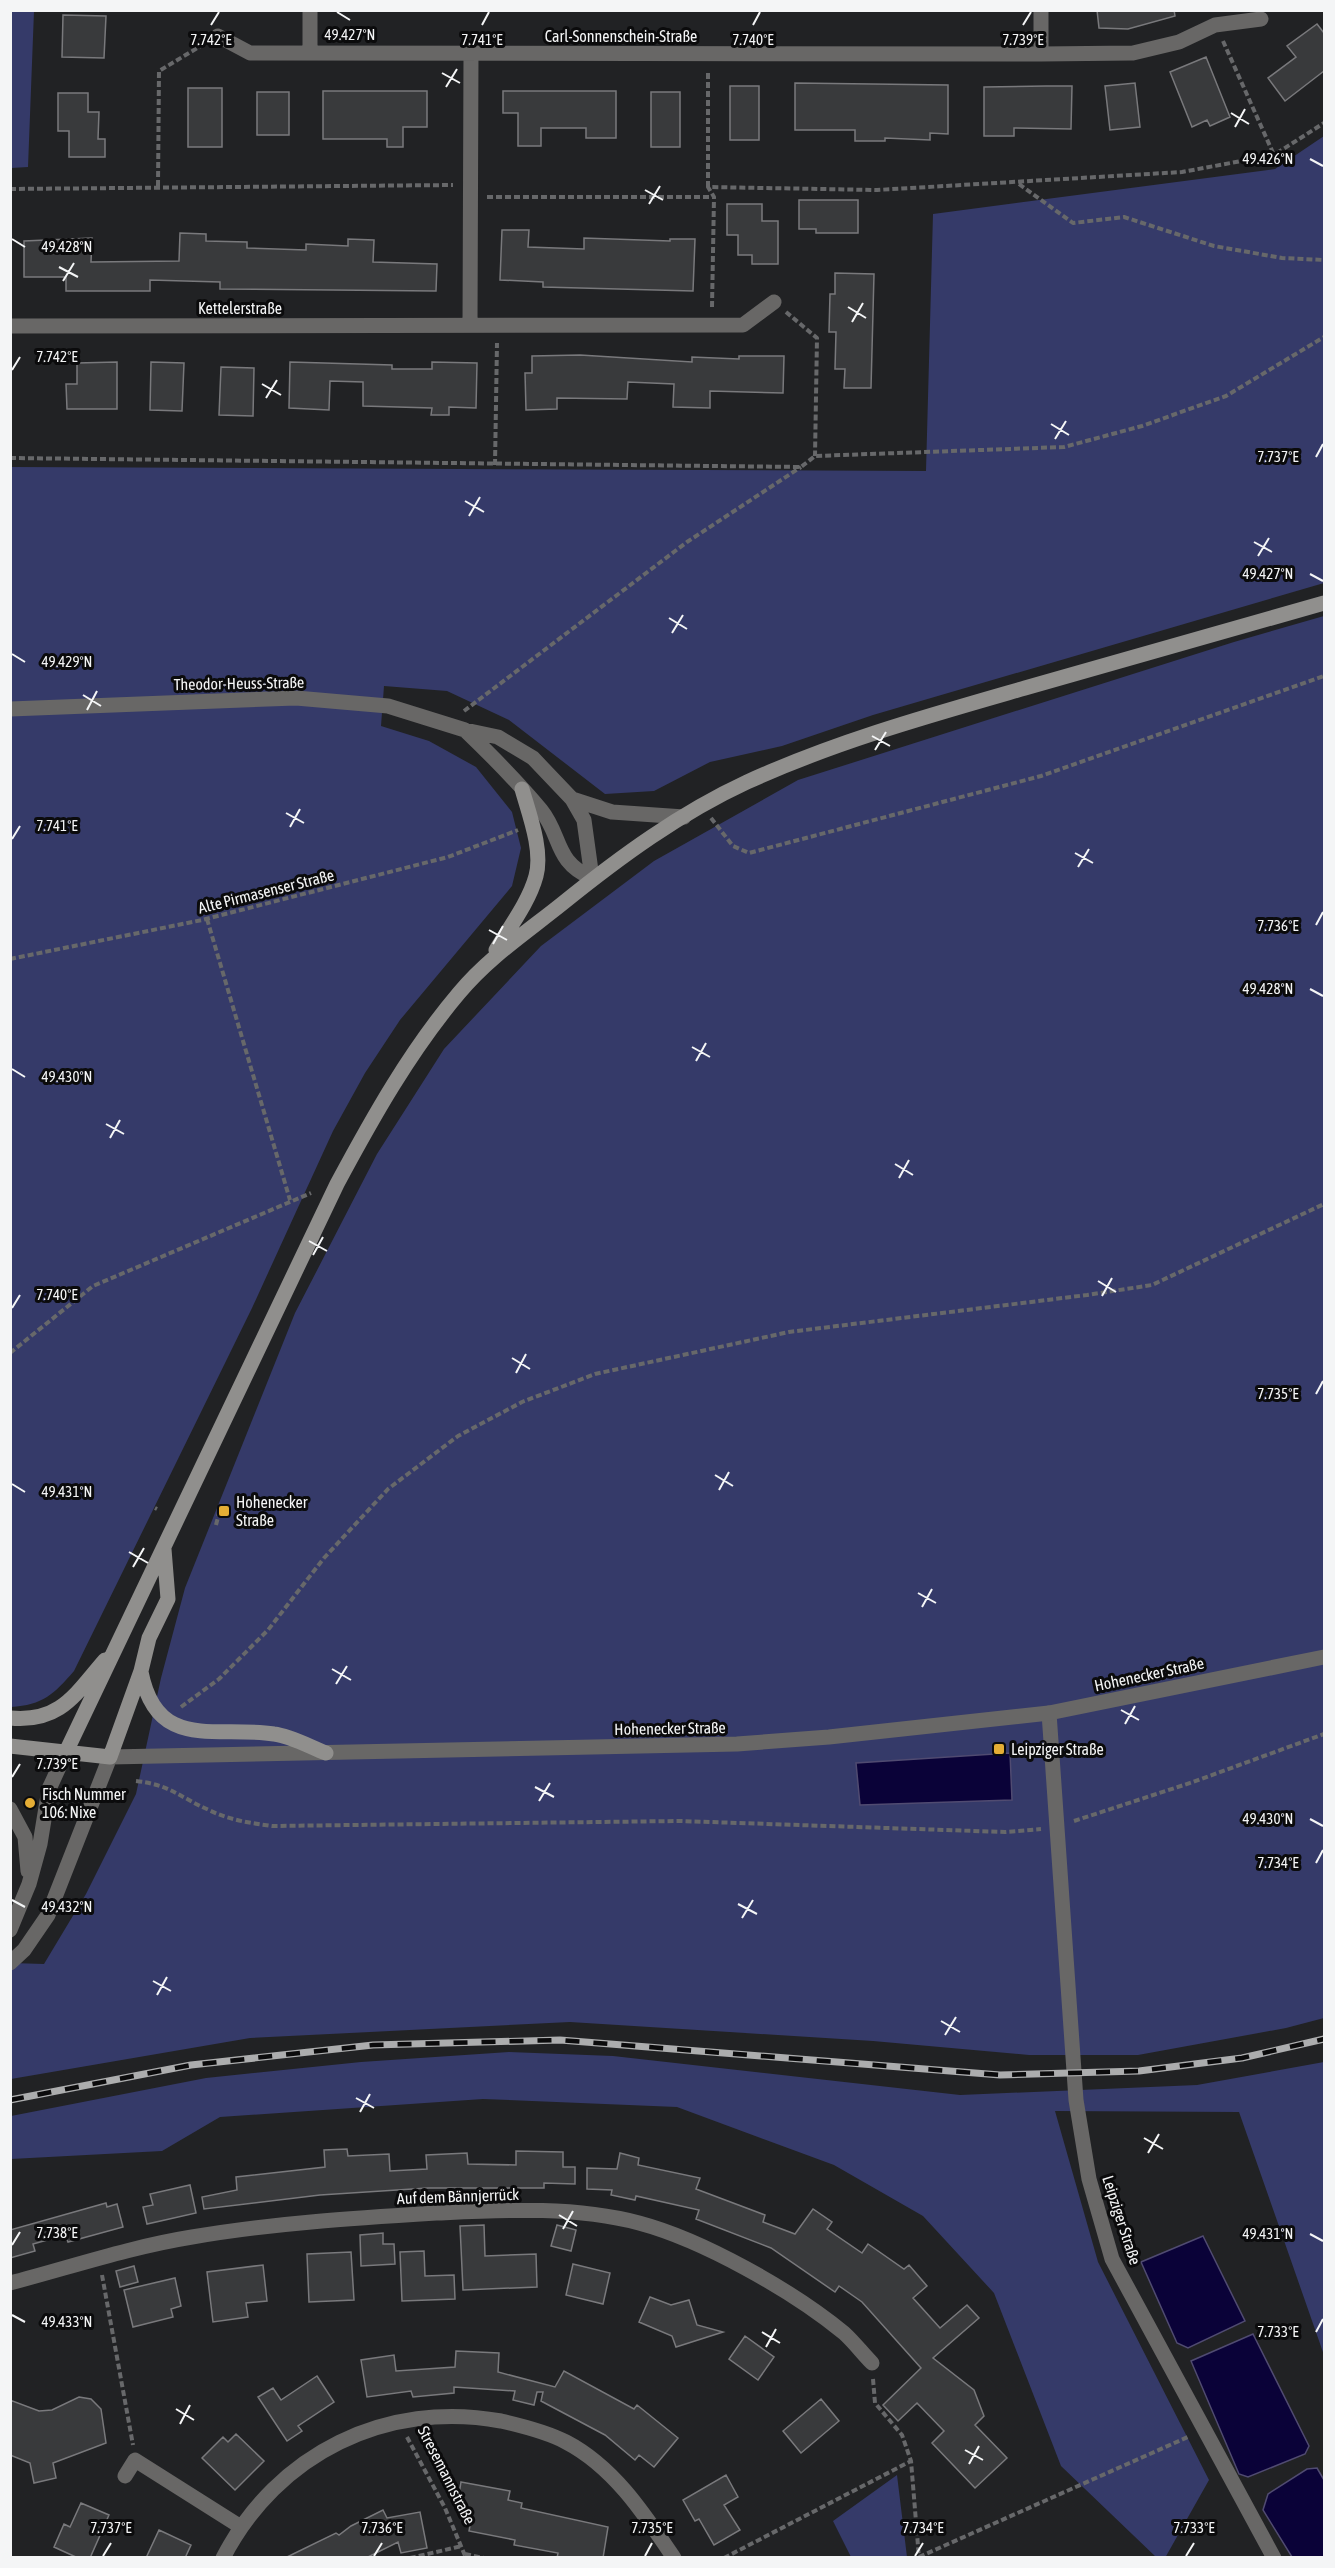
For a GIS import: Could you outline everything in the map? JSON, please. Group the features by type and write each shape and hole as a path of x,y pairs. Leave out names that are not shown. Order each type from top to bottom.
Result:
{"main road":[{"path":"66,1752 337,1184 365,1131 428,1032 460,991 491,958 620,857 702,806 747,782 866,734 1324,603"},
{"path":"491,958 536,877 536,852 522,789"},
{"path":"110,1756 141,1671 149,1638 168,1599 164,1549"},
{"path":"10,1718 29,1720 63,1709 115,1649"},
{"path":"141,1671 144,1687 154,1708 177,1727 208,1732 275,1734 326,1753"},
{"name":"Hohenecker Straße","path":"10,1746 110,1756"}],"street":[{"path":"309,53 310,10"},
{"path":"1041,10 1041,54"},
{"name":"Carl-Sonnenschein-Straße","path":"218,36 250,53 1133,53 1179,42 1215,25 1261,19"},
{"path":"470,325 471,54"},
{"name":"Kettelerstraße","path":"10,326 742,326 774,302"},
{"name":"Theodor-Heuss-Straße","path":"10,709 296,698 388,706 465,730 498,737 533,759 572,800 584,819 592,878"},
{"name":"Theodor-Heuss-Straße","path":"465,730 508,771 543,813 562,853 577,871 592,878"},
{"path":"572,800 612,812 684,817"},
{"name":"Hohenecker Straße","path":"110,1756 737,1744 829,1737 1049,1713 1324,1656"},
{"name":"Leipziger Straße","path":"1049,1713 1076,2100 1089,2179 1112,2259 1274,2558"},
{"path":"10,1930 29,1884 40,1845 49,1789 66,1752"},
{"path":"10,1963 24,1950 48,1915 110,1756"},
{"path":"10,1809 26,1837 29,1884"},
{"name":"Auf dem Bännjerrück","path":"10,2283 98,2257 192,2237 333,2219 486,2211 561,2212 639,2223 705,2249 776,2287 844,2334 872,2363"},
{"name":"Stresemannstraße","path":"223,2558 241,2527 262,2500 312,2458 367,2429 399,2420 467,2415 520,2425 567,2442 608,2472 635,2502 674,2558"},
{"path":"125,2476 135,2460 241,2527"}],"path":[{"path":"1215,25 1274,155"},
{"path":"158,186 159,70 218,36"},
{"path":"708,54 708,187 714,197 712,325"},
{"path":"708,187 877,190 1182,172 1274,155 1324,123"},
{"path":"1019,183 1073,224 1124,217 1214,246 1282,258 1324,260"},
{"path":"10,189 158,186 714,197"},
{"path":"774,302 817,338 815,456"},
{"path":"495,465 497,325"},
{"path":"464,711 687,542 815,456 1064,447 1142,426 1226,396 1324,337"},
{"path":"10,458 801,467"},
{"path":"702,806 733,846 749,853 1041,776 1324,676"},
{"name":"Alte Pirmasenser Straße","path":"10,959 207,919 448,857 521,829"},
{"path":"207,919 290,1200"},
{"path":"10,1353 93,1286 290,1200 311,1193"},
{"path":"173,1712 219,1679 268,1630 324,1558 388,1489 458,1436 522,1402 595,1374 789,1332 1152,1285 1324,1204"},
{"path":"216,1525 220,1509 224,1511"},
{"path":"136,1781 166,1786 207,1810 239,1822 272,1826 680,1821 1005,1833 1057,1828 1085,1816 1193,1782 1324,1734"},
{"path":"98,2257 135,2460"},
{"path":"872,2363 876,2403 902,2435 911,2461 919,2557 1203,2430"},
{"name":"Stresemannstraße","path":"399,2420 465,2556 484,2558"},
{"path":"724,2558 911,2461"},
{"name":"Stresemannstraße","path":"410,2558 462,2546"}],"shaded area":[{"path":"10,11 34,11 28,167 11,168"},
{"path":"1324,136 1324,583 873,715 782,746 710,762 654,791 605,794 509,720 447,691 384,686 381,726 429,741 476,767 512,812 521,848 512,886 400,1020 365,1073 333,1131 252,1308 74,1671 54,1692 40,1701 11,1707 11,467 926,471 933,214 1275,169"},
{"path":"1324,616 1324,2018 1286,2028 1138,2055 1029,2055 873,2041 570,2022 250,2038 11,2079 11,1963 44,1964 86,1894 136,1794 161,1678 185,1588 295,1313 377,1154 444,1049 541,946 654,861 798,780 1234,642"},
{"path":"1010,1753 1012,1800 860,1805 856,1763"},
{"path":"509,2052 613,2056 960,2095 1197,2085 1324,2062 1324,2355 1239,2112 1055,2111 1098,2262 1209,2480 1165,2558 1156,2557 1061,2466 994,2293 923,2216 834,2165 677,2107 483,2099 220,2117 162,2151 11,2159 11,2116 206,2078 361,2062"},
{"path":"1203,2236 1245,2321 1188,2348 1177,2343 1141,2262"},
{"path":"1253,2334 1309,2446 1305,2454 1248,2477 1239,2474 1191,2361"},
{"path":"1317,2468 1324,2480 1324,2557 1292,2557 1263,2510 1268,2494 1307,2469"},
{"path":"897,2475 907,2557 851,2557 833,2521"}],"building":[{"path":"1097,10 1174,10 1175,16 1128,29 1099,28"},
{"path":"63,15 106,16 104,58 62,57"},
{"path":"1317,24 1324,33 1324,71 1285,101 1268,78 1296,57 1287,46"},
{"path":"1206,57 1230,117 1210,126 1207,120 1192,127 1170,72"},
{"path":"795,83 948,85 948,134 930,133 930,140 885,138 885,141 855,141 855,130 795,130"},
{"path":"1135,83 1140,127 1110,130 1105,86"},
{"path":"730,86 759,86 759,140 730,140"},
{"path":"1072,86 1071,129 1014,128 1014,136 984,136 984,87"},
{"path":"188,88 222,88 222,147 188,147"},
{"path":"323,91 427,91 427,127 403,127 403,147 387,147 387,139 323,139"},
{"path":"503,91 616,91 616,138 586,138 586,128 541,128 541,146 518,146 518,113 503,113"},
{"path":"257,92 289,92 289,135 257,135"},
{"path":"651,92 680,92 680,147 651,147"},
{"path":"58,93 88,93 88,112 99,112 98,139 105,139 105,157 69,157 69,131 58,131"},
{"path":"799,200 858,200 858,233 816,233 816,229 799,229"},
{"path":"727,204 762,204 762,221 778,221 778,264 752,264 752,255 738,255 738,235 727,235"},
{"path":"502,230 529,230 528,247 584,249 584,238 670,241 670,239 695,239 693,291 543,287 543,282 500,280"},
{"path":"180,233 206,234 206,241 247,242 247,248 306,250 306,244 348,246 348,239 374,240 373,262 437,264 436,291 220,289 220,282 150,280 150,291 66,291 66,277 24,277 24,241 92,238 91,262 179,261"},
{"path":"835,273 874,274 871,388 844,388 845,369 835,369 836,332 829,332 830,294 835,294"},
{"path":"580,355 692,362 692,357 739,359 739,356 784,356 783,393 710,391 710,408 673,407 674,384 628,382 627,399 557,398 557,409 526,410 525,373 532,373 532,356"},
{"path":"117,362 117,409 67,409 66,384 77,384 77,363"},
{"path":"151,362 184,363 182,411 150,410"},
{"path":"290,362 392,365 392,369 432,369 432,362 477,363 476,408 449,407 449,415 431,415 432,408 363,406 363,382 330,381 329,410 289,408"},
{"path":"221,367 254,368 253,416 219,415"},
{"path":"347,2149 348,2156 389,2154 390,2171 427,2169 426,2155 467,2153 468,2164 516,2165 516,2151 563,2152 563,2167 575,2167 575,2184 544,2183 544,2188 428,2188 320,2195 204,2209 202,2197 237,2190 236,2177 325,2167 324,2150"},
{"path":"620,2153 639,2158 638,2165 700,2178 696,2189 765,2215 763,2222 795,2234 813,2209 832,2222 827,2229 862,2253 868,2244 904,2269 909,2265 927,2286 913,2298 940,2328 967,2305 979,2318 933,2358 974,2390 984,2416 975,2425 1007,2458 975,2488 932,2443 944,2431 917,2403 898,2421 883,2405 921,2368 862,2302 839,2286 835,2292 771,2248 696,2219 699,2210 636,2196 635,2200 611,2195 612,2190 587,2189 587,2168 617,2169"},
{"path":"190,2185 196,2213 147,2224 143,2207 153,2205 150,2194"},
{"path":"106,2203 107,2207 117,2204 123,2227 68,2242 65,2235 33,2244 35,2251 10,2258 10,2230"},
{"path":"484,2225 485,2256 536,2254 537,2287 463,2290 460,2226"},
{"path":"557,2225 576,2230 571,2251 551,2246"},
{"path":"383,2233 383,2244 394,2244 395,2264 361,2266 360,2235"},
{"path":"424,2251 425,2276 454,2275 455,2299 402,2301 400,2252"},
{"path":"351,2252 354,2300 309,2302 307,2254"},
{"path":"573,2264 610,2273 603,2304 566,2295"},
{"path":"263,2265 267,2301 246,2303 248,2317 213,2322 207,2272"},
{"path":"134,2266 138,2282 120,2287 116,2271"},
{"path":"175,2278 181,2306 171,2309 173,2317 133,2327 124,2290"},
{"path":"650,2297 671,2305 689,2300 697,2325 723,2332 676,2347 672,2336 639,2322"},
{"path":"745,2336 774,2357 758,2380 729,2359"},
{"path":"456,2351 499,2353 498,2372 555,2387 564,2371 634,2409 637,2405 678,2438 654,2467 639,2455 635,2460 605,2435 541,2401 543,2392 537,2392 534,2405 513,2400 515,2391 454,2387 454,2393 413,2397 411,2391 367,2397 361,2360 394,2355 396,2371 455,2367"},
{"path":"317,2376 334,2402 298,2426 302,2431 287,2441 258,2397 273,2388 281,2400"},
{"path":"79,2397 91,2399 101,2409 106,2443 53,2463 56,2478 34,2483 30,2463 10,2455 10,2400 39,2411 52,2410"},
{"path":"821,2399 839,2421 801,2453 783,2431"},
{"path":"236,2434 264,2461 235,2490 202,2458 223,2437 228,2442"},
{"path":"726,2475 738,2497 724,2505 740,2530 714,2545 699,2519 695,2521 683,2500"},
{"path":"461,2482 510,2491 508,2500 522,2503 521,2508 608,2527 603,2558 557,2558 558,2553 514,2545 515,2540 469,2531 473,2510 457,2507"},
{"path":"81,2503 109,2515 90,2558 78,2558 54,2547 64,2524 70,2527"},
{"path":"383,2510 387,2518 420,2512 427,2548 401,2553 398,2542 366,2558 285,2558 336,2533 339,2535 351,2526"},
{"path":"159,2530 191,2545 185,2558 146,2558"}],"railway":[{"path":"10,2100 191,2065 373,2045 560,2040 1000,2075 1139,2071 1242,2058 1324,2039"}],"place":[{"name":"Hohenecker Straße","path":"224,1511"},
{"name":"Leipziger Straße","path":"999,1749"},
{"name":"Fisch Nummer 106: Nixe","path":"30,1803"}]}
